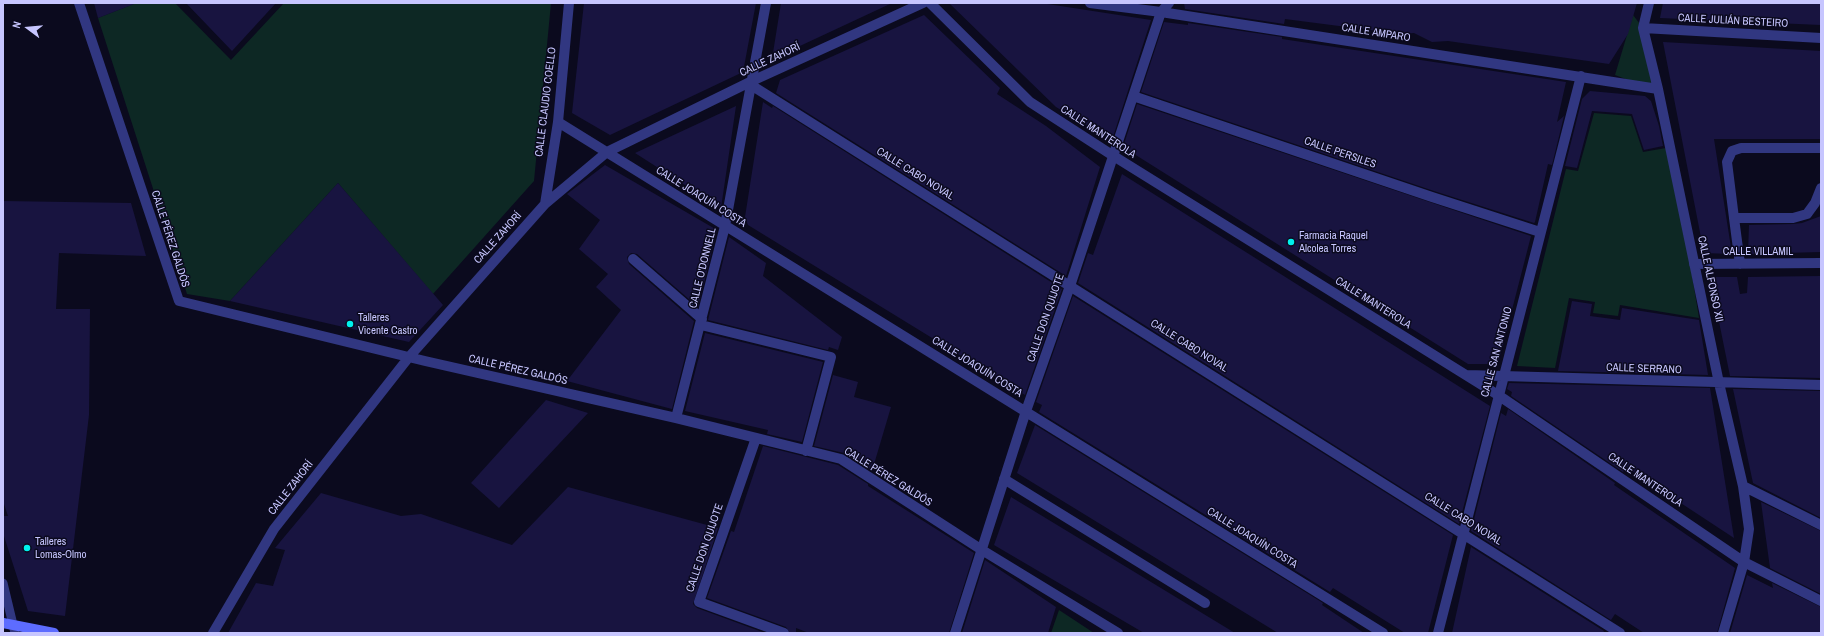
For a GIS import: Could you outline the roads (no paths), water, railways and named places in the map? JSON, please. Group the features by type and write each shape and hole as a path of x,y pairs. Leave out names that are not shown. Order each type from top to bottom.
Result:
{"street":[{"name":"CALLE PÉREZ GALDÓS","path":"79,3 179,301 409,357 676,418 841,459 982,550 1118,633"},
{"name":"CALLE CLAUDIO COELLO","path":"545,204 558,122 570,3"},
{"name":"CALLE O'DONNELL","path":"676,418 702,322 725,226 766,3"},
{"name":"CALLE ZAHORÍ","path":"213,633 274,529 409,357 545,204 607,152 923,3"},
{"name":"CALLE MANTEROLA","path":"930,3 1030,102 1112,155 1467,375 1744,562 1821,601"},
{"name":"CALLE AMPARO","path":"1090,3 1161,12 1658,89"},
{"path":"1161,12 1169,3"},
{"name":"CALLE ALFONSO XII","path":"1649,3 1643,28 1658,89 1719,383 1743,486 1749,529 1744,562 1723,633"},
{"name":"CALLE DON QUIJOTE","path":"954,633 1026,411 1070,286 1112,155 1161,12"},
{"name":"CALLE JULIÁN BESTEIRO","path":"1643,28 1821,38"},
{"name":"CALLE SAN ANTONIO","path":"1438,633 1581,76"},
{"name":"CALLE CABO NOVAL","path":"752,83 1070,286 1463,533 1615,632"},
{"name":"CALLE PERSILES","path":"1133,96 1540,232"},
{"name":"CALLE JOAQUÍN COSTA","path":"558,122 1383,633"},
{"path":"1740,264 1728,162 1732,151 1741,148 1821,148"},
{"path":"1734,218 1793,218 1808,214 1815,203 1821,188"},
{"path":"633,259 702,322 832,356 806,451"},
{"name":"CALLE VILLAMIL","path":"1694,264 1821,263"},
{"name":"CALLE SERRANO","path":"1467,375 1821,385"},
{"name":"CALLE DON QUIJOTE","path":"756,438 698,602 784,633"},
{"path":"1004,479 1205,603"},
{"path":"1743,486 1821,524"},
{"path":"10,627 54,633"}],"lane":[{"path":"3,583 7,594 10,627"}],"place":[{"name":"Farmacia Raquel Alcolea Torres","path":"1291,242"},
{"name":"Talleres Vicente Castro","path":"350,324"},
{"name":"Talleres Lomas-Olmo","path":"27,548"}]}
